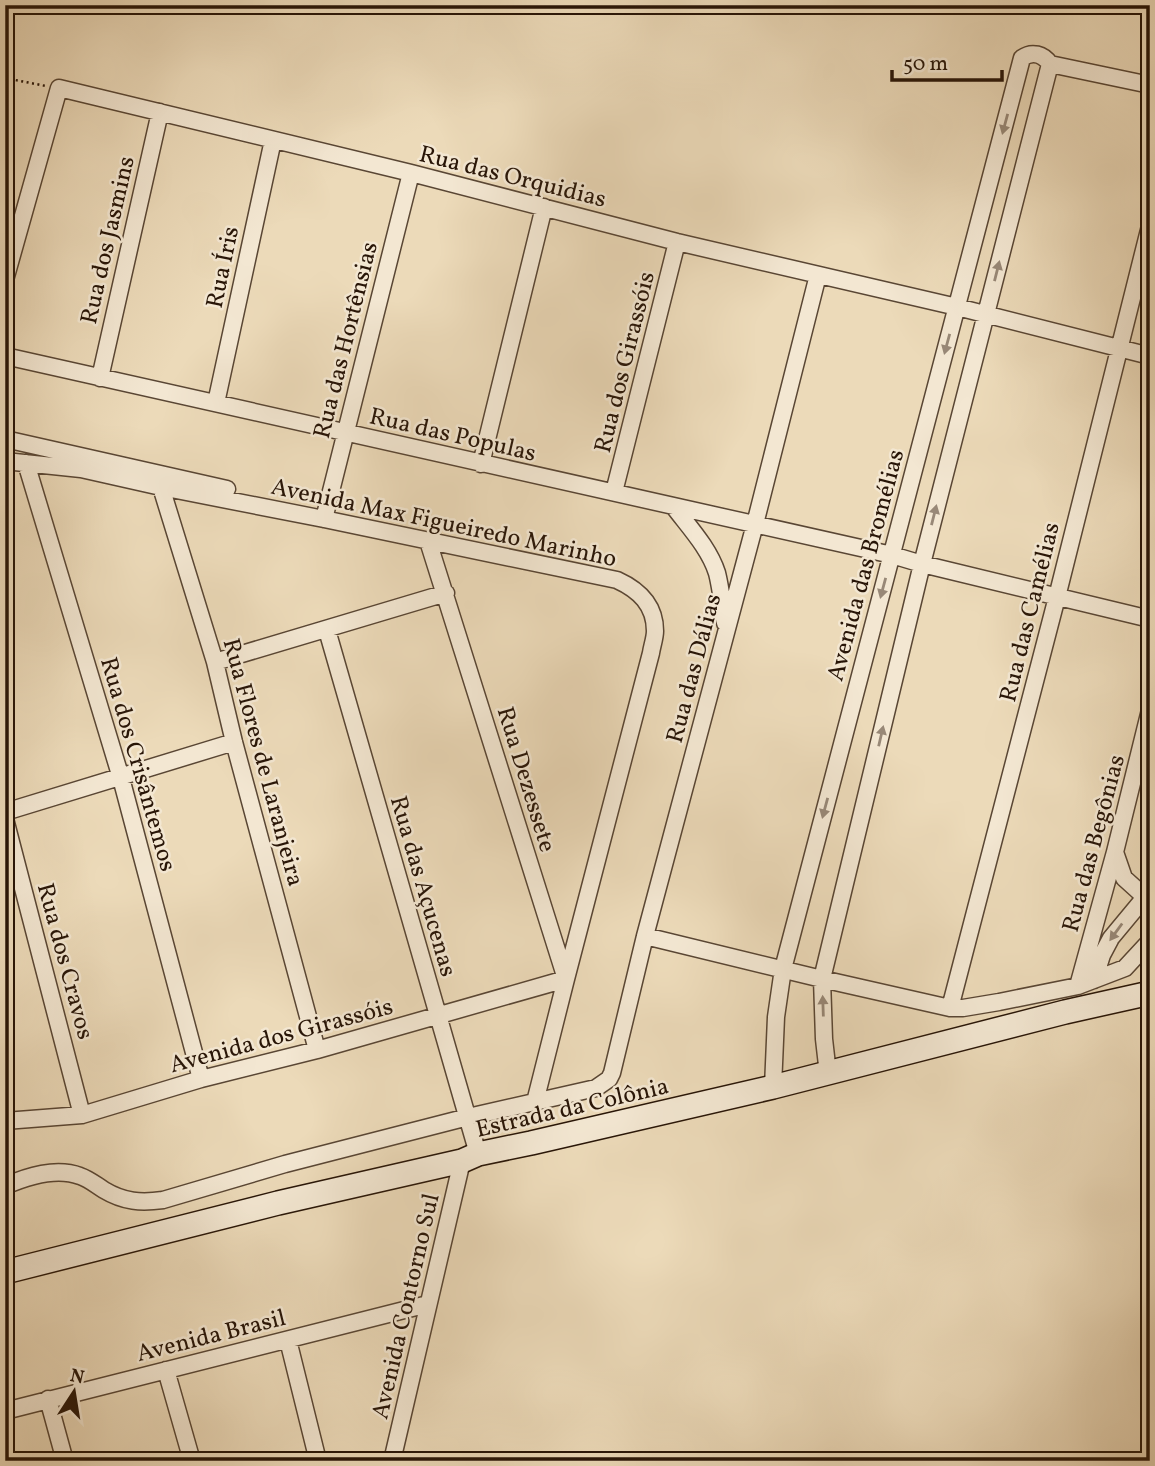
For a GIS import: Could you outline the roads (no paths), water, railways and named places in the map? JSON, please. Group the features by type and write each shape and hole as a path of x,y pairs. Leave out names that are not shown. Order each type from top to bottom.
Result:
{"main road":[{"name":"Estrada da Colônia","path":"5,1272 278,1203 828,1074 1065,1012 1150,993"}],"street":[{"name":"Avenida das Bromélias","path":"773,1087 776,1017 783,969 1022,58 1027,55 1041,55 1050,64"},
{"path":"828,1074 822,979 922,565 1050,64 1150,85"},
{"name":"Rua das Orquidias","path":"5,280 59,88 411,173 677,242 957,307 1150,356"},
{"name":"Rua dos Jasmins","path":"100,378 160,112"},
{"name":"Rua Íris","path":"216,403 273,140"},
{"name":"Rua das Hortênsias","path":"325,515 411,173"},
{"path":"481,464 544,207"},
{"name":"Rua das Camélias","path":"950,1008 1150,226"},
{"name":"Rua dos Girassóis","path":"614,492 677,242"},
{"name":"Rua das Dálias","path":"535,1102 596,1088 609,1079 612,1073 645,936 727,631 818,275"},
{"name":"Rua das Populas","path":"5,356 891,555 922,565 1150,619"},
{"path":"5,439 325,515"},
{"name":"Avenida Max Figueiredo Marinho","path":"5,461 81,469 161,487 325,515 428,541 617,580 632,587 646,600 655,631 651,653 535,1102"},
{"name":"Rua dos Crisântemos","path":"26,463 121,778 201,1079"},
{"name":"Rua Flores de Laranjeira","path":"161,487 215,662 317,1050"},
{"path":"674,507 708,553 716,572 727,631"},
{"name":"Rua Dezessete","path":"428,541 566,979"},
{"path":"215,662 446,593"},
{"name":"Rua das Açucenas","path":"327,630 468,1117 470,1157"},
{"name":"Rua das Begônias","path":"1078,986 1150,710"},
{"path":"5,812 234,742"},
{"name":"Rua dos Cravos","path":"5,819 82,1115"},
{"path":"1094,980 1111,937 1147,894 1124,878 1115,852"},
{"path":"645,936 950,1008 999,1002 1078,986 1125,968 1150,941"},
{"name":"Avenida dos Girassóis","path":"5,1121 82,1115 201,1079 317,1050 566,979"},
{"path":"5,1186 38,1175 69,1173 92,1182 118,1198 145,1203 285,1164 535,1102"},
{"name":"Avenida Contorno Sul","path":"392,1461 428,1304 470,1157"},
{"name":"Avenida Brasil","path":"5,1411 428,1304"},
{"path":"288,1340 318,1461"},
{"path":"166,1370 192,1461"},
{"path":"48,1399 65,1461"}]}
